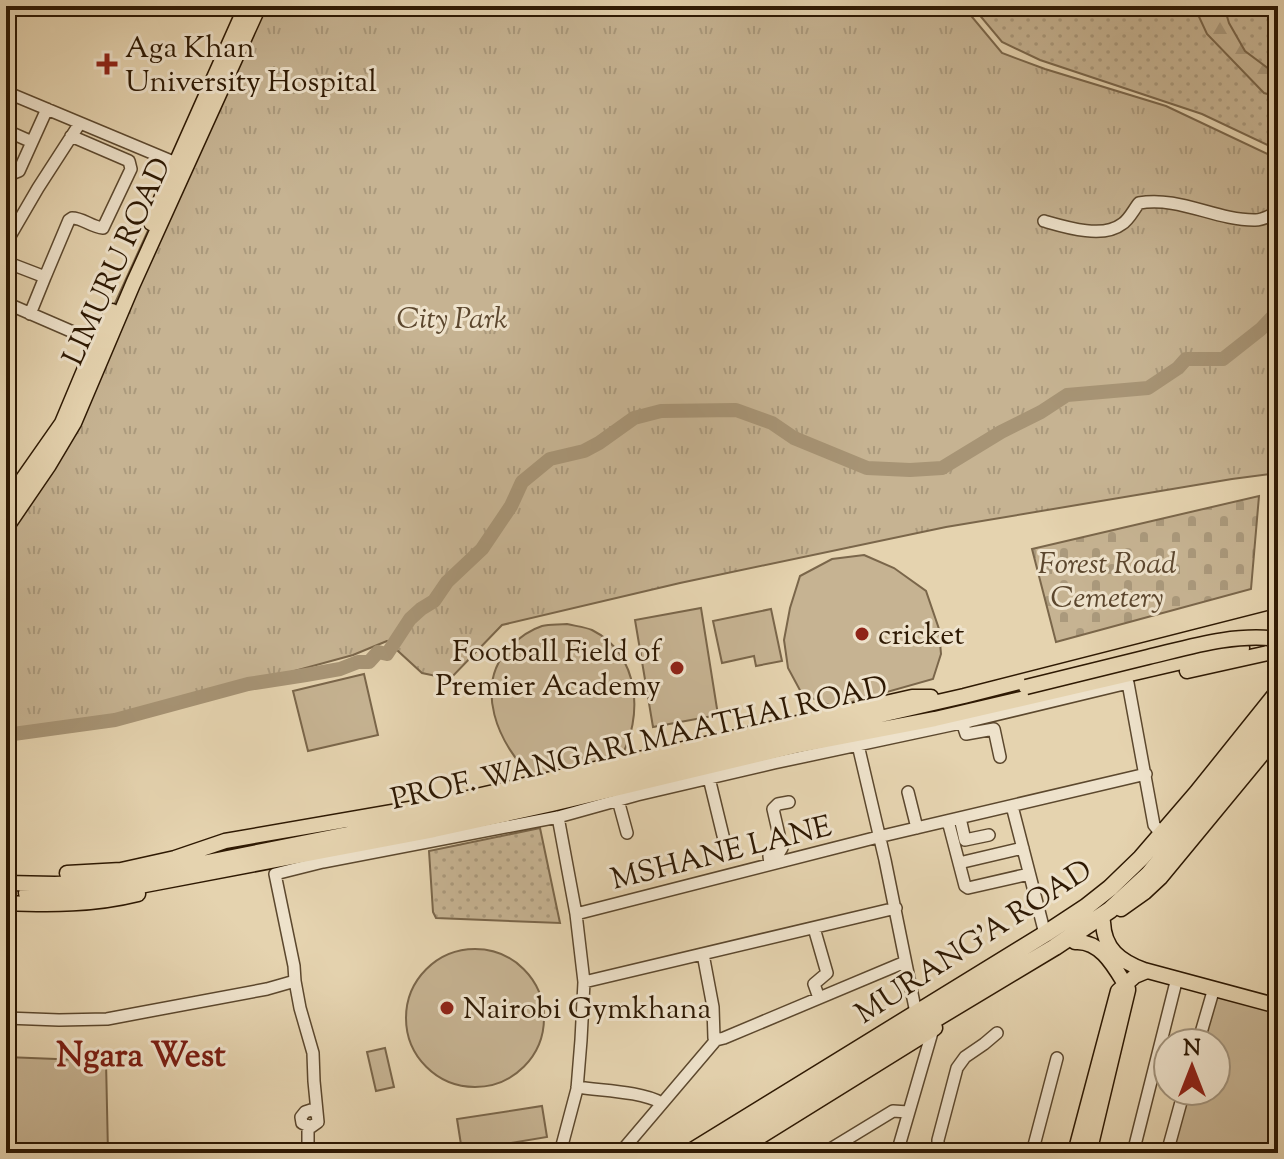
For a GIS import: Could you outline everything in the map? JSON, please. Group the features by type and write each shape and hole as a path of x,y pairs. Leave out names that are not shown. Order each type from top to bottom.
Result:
{"highway":[{"name":"MURANG'A ROAD","path":"689,1153 1086,907 1110,888 1162,835 1278,692"},
{"name":"MURANG'A ROAD","path":"712,1153 1116,909 1148,875 1278,717"}],"main road":[{"name":"LIMURU ROAD","path":"6,528 74,423 246,6"},
{"name":"LIMURU ROAD","path":"6,503 62,423 96,342 259,6"},
{"name":"PROF. WANGARI MAATHAI ROAD","path":"6,892 57,894 147,874 177,863 438,816 964,696 1278,616"},
{"path":"1128,683 1260,655 1272,649 1276,634 1272,629 1249,625"},
{"path":"909,723 1026,687 1221,641 1249,637 1278,639"},
{"name":"PROF. WANGARI MAATHAI ROAD","path":"6,883 94,886 159,883 449,827 799,745 1242,648"},
{"path":"964,696 1026,687"},
{"path":"1116,909 1145,892 1160,878 1278,735"},
{"path":"6,873 60,874 177,863"},
{"path":"6,903 94,903 146,892 159,883"},
{"name":"MURANG'A ROAD","path":"734,1153 1075,942 1116,909"},
{"path":"1103,922 1116,955 1123,962 1278,1006"},
{"path":"1075,942 1087,943 1101,952 1114,965 1127,987"},
{"path":"1090,1150 1127,987 1135,976 1147,971"},
{"path":"1075,1153 1118,991 1141,979 1170,976"}],"street":[{"path":"6,92 181,166"},
{"path":"6,171 19,171 47,109"},
{"path":"6,243 80,123"},
{"path":"6,142 14,134 32,142"},
{"path":"30,314 69,220 78,218 103,228 131,169 129,161 71,136"},
{"path":"1044,221 1074,230 1104,231 1122,225 1139,203 1153,201 1257,221 1278,212"},
{"path":"6,262 45,277"},
{"path":"6,303 96,342"},
{"path":"308,1153 308,1127 317,1124 319,1119 313,1053 295,981 275,874 558,817 709,778 1128,683 1154,825 1162,835"},
{"path":"991,716 1000,757"},
{"path":"962,722 966,734 994,729"},
{"path":"858,745 896,908 916,1013"},
{"name":"MSHANE LANE","path":"576,914 878,837 1146,774"},
{"path":"709,778 727,852"},
{"path":"908,792 917,828"},
{"path":"618,800 627,833"},
{"path":"770,864 769,856 779,853 782,848 773,809 778,804 789,802"},
{"path":"1012,806 1045,934"},
{"path":"558,817 576,914 584,982 577,1087 560,1153"},
{"path":"954,820 965,840 989,835"},
{"path":"954,820 965,886 968,888 1029,874"},
{"path":"959,863 1023,848"},
{"path":"584,982 896,908"},
{"path":"814,928 827,973 814,984 819,998"},
{"path":"703,954 716,1040"},
{"path":"620,1153 716,1040 905,962"},
{"path":"1133,1153 1170,976"},
{"path":"6,1018 107,1019 295,981"},
{"path":"1203,1027 1214,988"},
{"path":"897,1153 933,1029"},
{"path":"938,1153 938,1140 957,1068 965,1057 997,1033"},
{"path":"1032,1153 1057,1058"},
{"path":"577,1087 628,1093 662,1103"},
{"path":"1167,1153 1180,1107"},
{"path":"824,1153 893,1111 908,1112"},
{"path":"1090,1150 1114,1153"}],"green space":[{"name":"City Park","path":"250,6 963,6 1002,53 1166,106 1278,159 1278,473 946,527 680,583 502,625 450,679 422,673 387,641 353,655 115,720 6,732 6,513 50,440 96,345"},
{"path":"972,6 1278,6 1278,150 1202,114 1040,60 1002,42"},
{"path":"1194,6 1224,6 1229,23 1245,51 1278,73 1278,97 1264,93 1207,34"},
{"name":"Forest Road Cemetery","path":"1259,496 1251,589 1056,642 1032,549"},
{"name":"cricket","path":"864,555 894,568 926,591 939,629 941,654 933,679 834,707 802,694 788,668 784,640 790,608 800,576 832,559"},
{"name":"Football Field of Premier Academy","path":"701,608 718,715 653,727 635,620"},
{"path":"771,609 782,661 756,666 754,656 722,663 713,621"},
{"path":"567,624 592,630 620,654 633,688 632,724 620,759 534,778 521,765 501,732 494,715 493,679 499,662 522,637 542,626"},
{"name":"Football Field of Premier Academy","path":"364,674 378,735 308,751 293,691"},
{"path":"540,828 560,923 436,918 429,851"},
{"path":"475,949 502,954 524,969 539,991 544,1018 539,1045 524,1067 502,1082 475,1087 448,1082 426,1067 411,1045 406,1018 411,991 426,969 448,954"},
{"path":"1214,988 1278,1006 1278,1153 1167,1153 1180,1107 1232,1107 1232,1027 1203,1027"},
{"path":"385,1048 394,1087 376,1091 367,1052"},
{"path":"6,1057 106,1061 108,1153 6,1153"},
{"path":"542,1106 547,1137 462,1151 457,1119"}],"waterway":[{"path":"6,735 115,720 248,684 369,662 378,652 387,654 410,619 434,601 447,582 482,549 511,506 522,482 550,459 584,451 634,418 661,411 736,410 772,423 794,438 867,468 942,468 1067,395 1148,388 1186,359 1223,359 1278,311"}],"place":[{"name":"Aga Khan University Hospital","path":"107,64"},
{"name":"cricket","path":"862,634"},
{"name":"Football Field of Premier Academy","path":"677,668"},
{"name":"Nairobi Gymkhana","path":"447,1008"}],"district":[{"name":"Ngara West","path":"141,1054"}]}
